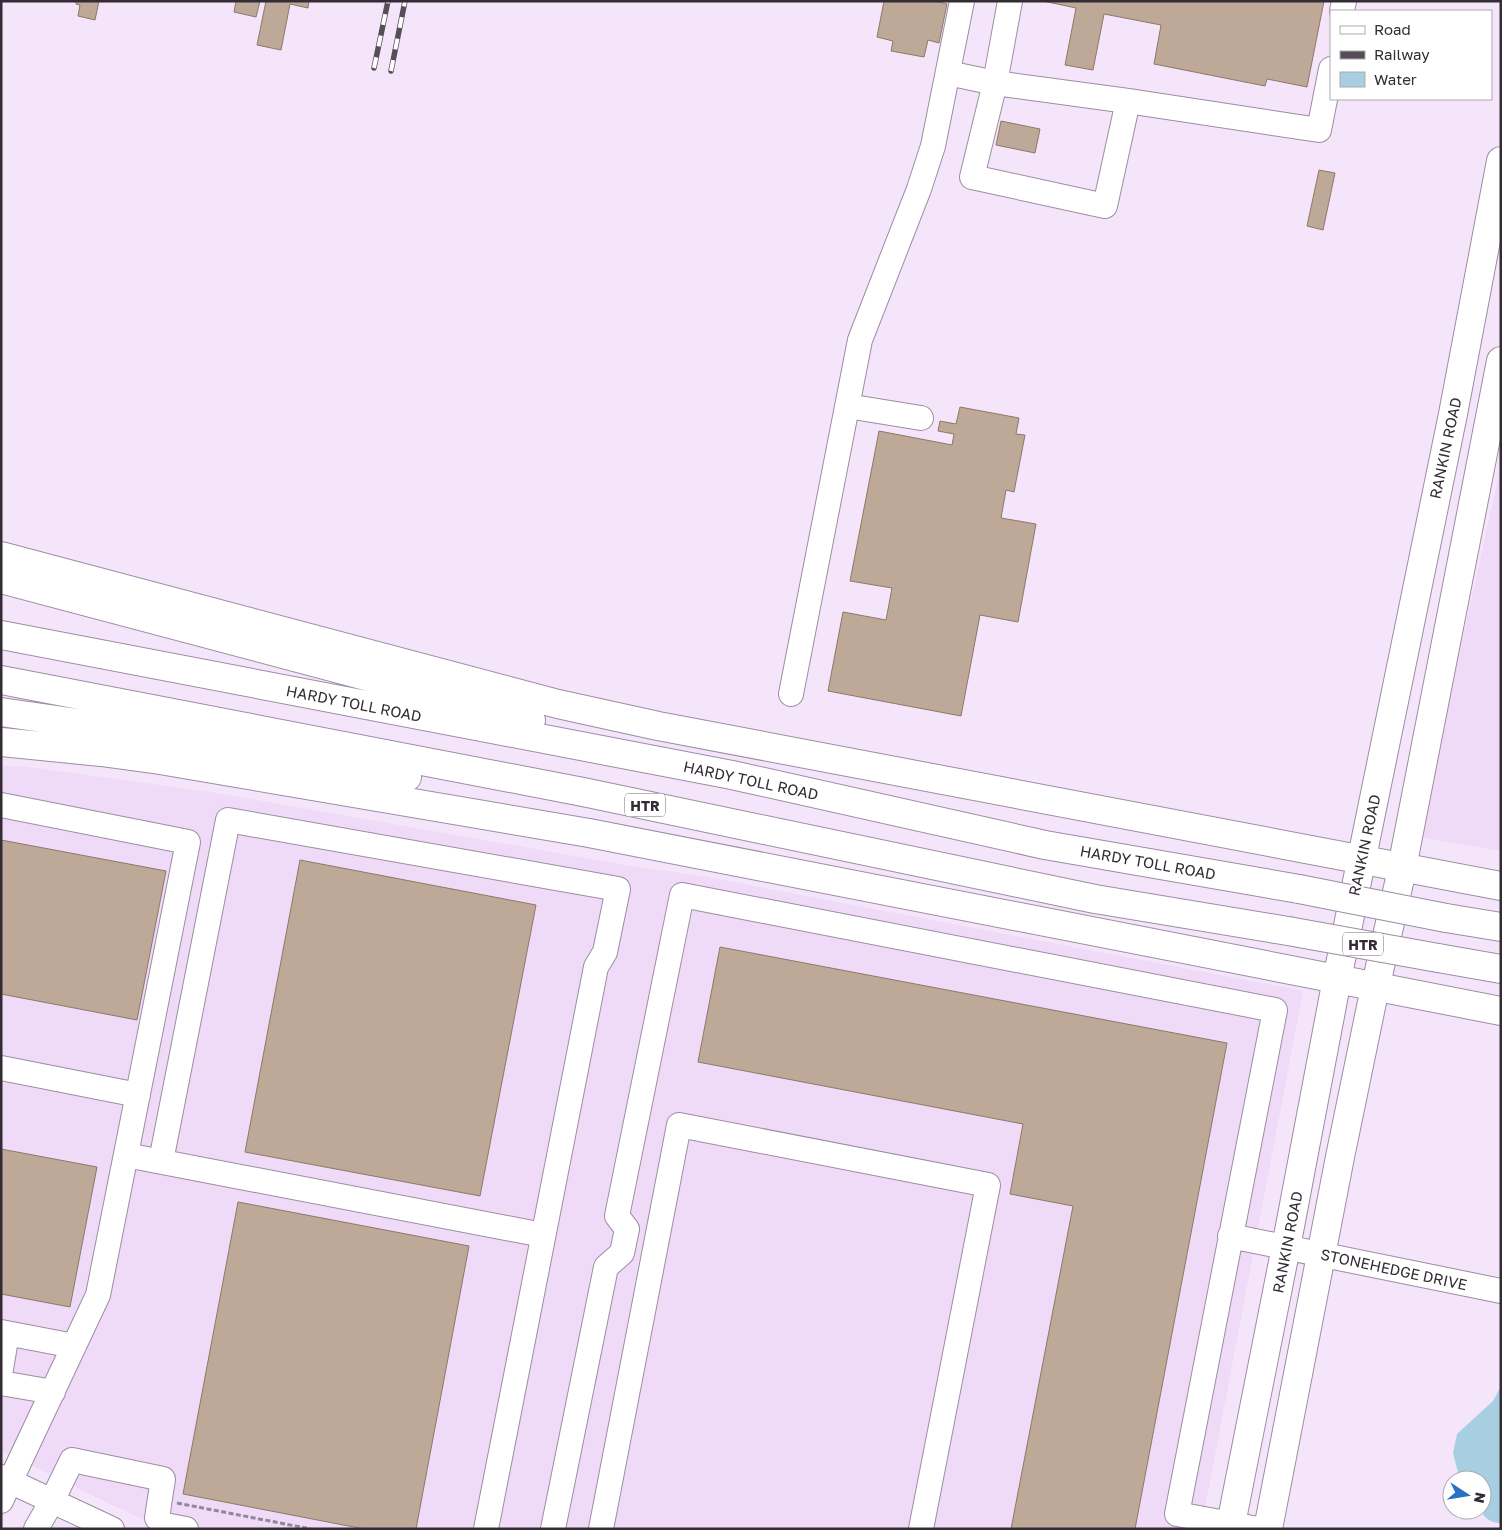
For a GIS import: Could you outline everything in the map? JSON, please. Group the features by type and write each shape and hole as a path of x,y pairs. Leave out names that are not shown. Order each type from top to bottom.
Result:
{"main road":[{"name":"RANKIN ROAD","path":"1231,1526 1337,979 1453,414 1501,161"},
{"path":"1268,1529 1323,1254 1340,1157 1495,422 1501,361"},
{"path":"1453,414 1495,422"},
{"path":"1,556 549,702 649,724 1501,886"},
{"path":"1,579 453,699 732,776"},
{"name":"HARDY TOLL ROAD","path":"1,635 732,776 1045,845 1299,889 1501,927"},
{"name":"HTR","path":"1,680 583,792 1096,899 1501,969"},
{"path":"1,712 182,738 412,778 583,792"},
{"path":"1,742 160,760 579,831 1501,1011"}],"street":[{"path":"791,694 860,340 919,189 933,146 962,1"},
{"path":"1010,1 995,83 972,177 1105,206 1128,100"},
{"path":"948,73 995,83 1128,100 1319,130 1330,74"},
{"path":"847,406 921,418"},
{"path":"1,806 188,842 98,1295 5,1486 52,1501 112,1529"},
{"path":"160,1161 228,820 618,889 605,952 596,966 486,1529"},
{"path":"554,1529 606,1267 622,1253 626,1229 617,1216 682,895 1275,1010 1175,1521 1258,1529"},
{"path":"1,1068 138,1095"},
{"path":"601,1529 679,1125 988,1185 921,1529"},
{"path":"126,1154 543,1235"},
{"name":"STONEHEDGE DRIVE","path":"1230,1236 1501,1291"},
{"path":"1,1369 4,1333 74,1346"},
{"path":"1,1383 52,1392"},
{"path":"36,1529 72,1460 163,1479 157,1518 165,1525 186,1529"}],"path":[{"path":"159,1499 311,1529"}],"shaded area":[{"path":"1501,465 1501,851 1419,837"},
{"path":"1,766 20,766 211,792 631,866 702,876 1303,991 1201,1529 166,1529 1,1451"}],"water":[{"path":"1501,1386 1501,1523 1490,1520 1492,1520 1492,1470 1457,1470 1453,1453 1457,1434 1493,1401"}],"building":[{"path":"76,1 99,1 95,20 78,16 80,5 76,4"},
{"path":"236,1 260,1 256,17 234,12"},
{"path":"266,1 309,1 308,8 290,4 281,50 257,45"},
{"path":"884,1 935,1 947,4 939,43 928,40 924,57 891,51 893,41 877,37"},
{"path":"1043,1 1324,1 1307,87 1267,79 1265,86 1154,64 1161,25 1104,14 1093,70 1065,65 1076,8"},
{"path":"1001,121 1040,129 1035,153 996,145"},
{"path":"1319,170 1335,173 1323,230 1307,226"},
{"path":"960,407 1019,418 1016,434 1025,435 1014,492 1006,490 1001,518 1036,524 1018,622 980,615 961,716 828,691 843,612 886,620 892,588 850,581 879,431 952,445 954,434 938,431 940,421 956,424"},
{"path":"1,840 166,871 137,1020 1,994"},
{"path":"300,860 536,905 480,1196 245,1152"},
{"path":"720,947 1227,1043 1135,1529 1011,1529 1073,1206 1010,1194 1023,1124 698,1062"},
{"path":"1,1149 97,1167 70,1307 1,1294"},
{"path":"238,1202 469,1246 416,1529 364,1529 183,1494"}],"railway":[{"path":"374,68 388,1"},
{"path":"391,71 405,1"}]}
